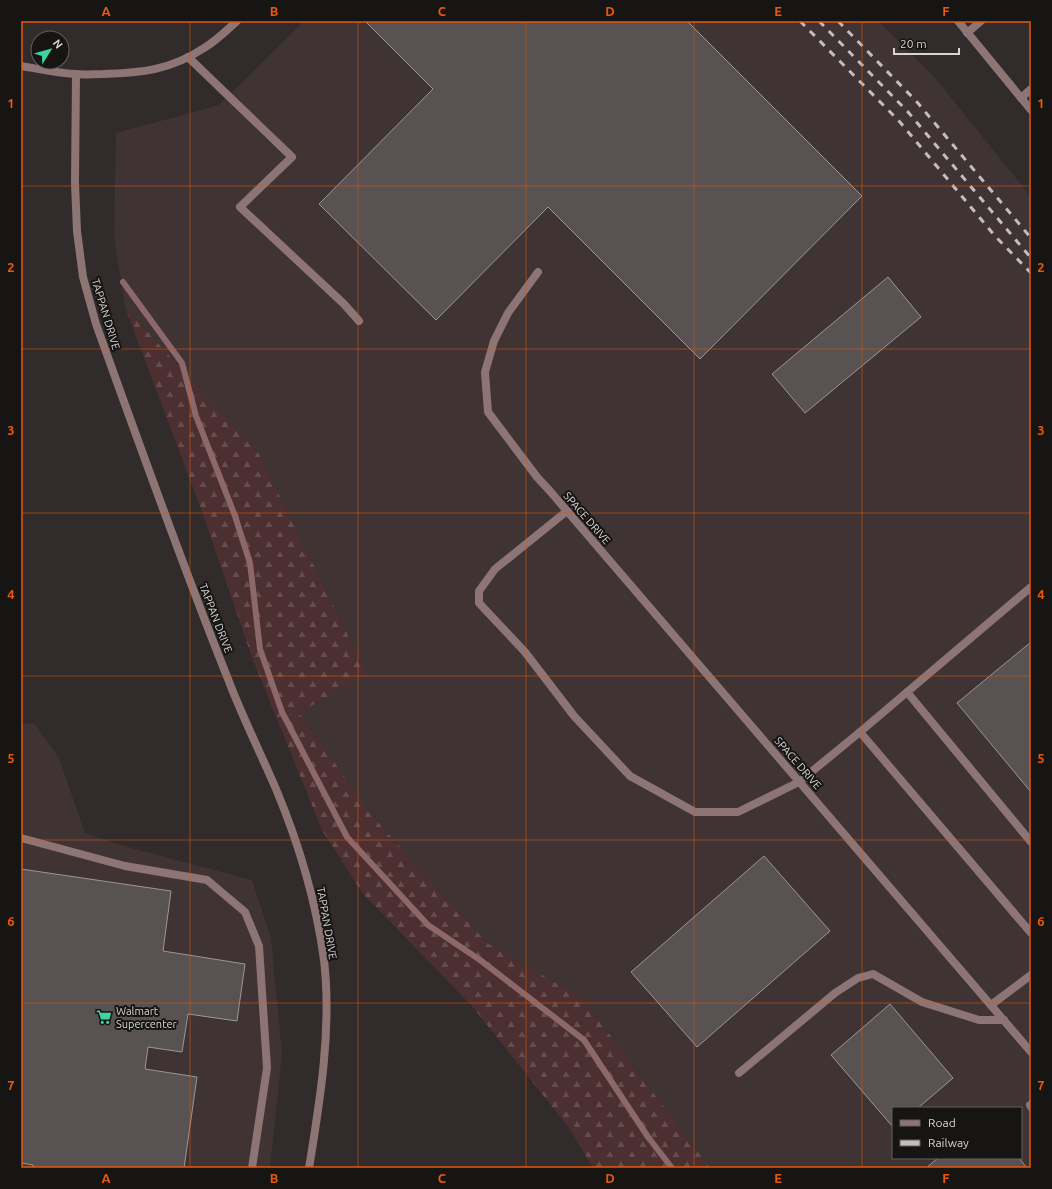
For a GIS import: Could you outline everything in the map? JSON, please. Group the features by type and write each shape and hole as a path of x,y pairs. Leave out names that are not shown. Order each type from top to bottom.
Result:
{"street":[{"path":"21,66 76,74 131,73 150,71 188,57 220,37 237,21"},
{"path":"958,21 1031,110"},
{"path":"968,33 981,21"},
{"path":"188,57 292,157 240,207 344,304 359,320"},
{"name":"TAPPAN DRIVE","path":"76,74 75,183 77,231 83,276 96,324 206,625 235,698 276,789 293,832 313,896 324,960 327,1009 321,1090 309,1168"},
{"path":"1021,98 1031,89"},
{"name":"SPACE DRIVE","path":"538,272 508,313 494,341 485,372 488,412 549,490 1031,1052"},
{"path":"567,511 495,569 479,591 479,603 525,652 574,716 630,776 695,812 738,812 799,782 1031,587"},
{"path":"907,692 1031,842"},
{"path":"860,732 1031,933"},
{"path":"21,838 125,866 207,880 245,912 259,946 266,1068 252,1168"},
{"path":"739,1073 834,993 858,978 873,974 922,1002 979,1020 1004,1020"},
{"path":"991,1005 1031,975"}],"shaded area":[{"path":"304,21 878,21 936,79 1031,197 1031,1168 710,1168 582,998 487,943 375,819 299,713 367,674 259,454 125,307 114,236 116,133 219,105"},
{"path":"34,723 59,758 85,833 131,848 252,880 271,938 282,1053 270,1168 21,1168 21,724"}],"green space":[{"path":"125,307 259,454 367,674 299,713 375,819 487,943 582,998 710,1168 593,1168 570,1129 472,1006 363,894 322,830 253,660 201,509"}],"building":[{"path":"365,21 687,21 862,196 700,359 548,207 436,320 319,204 433,89"},
{"path":"888,277 921,317 805,413 772,374"},
{"path":"1031,642 1031,792 957,703"},
{"path":"764,856 830,931 697,1047 631,972"},
{"name":"Walmart Supercenter","path":"21,869 171,891 163,951 245,964 237,1021 188,1014 182,1052 148,1047 145,1069 197,1077 184,1168 33,1168 33,1165 21,1163"},
{"path":"890,1004 953,1078 919,1107 892,1107 892,1126 831,1055"},
{"path":"937,1159 1020,1159 1027,1168 926,1168"}],"waterway":[{"path":"123,282 182,363 196,416 235,516 250,563 260,649 282,712 347,837 428,925 480,960 584,1040 648,1137 672,1168"}],"railway":[{"path":"800,21 899,121 995,236 1031,273"},
{"path":"819,21 908,112 1031,258"},
{"path":"838,21 917,102 1031,238"}],"place":[{"name":"Walmart Supercenter","path":"104,1017"}]}
